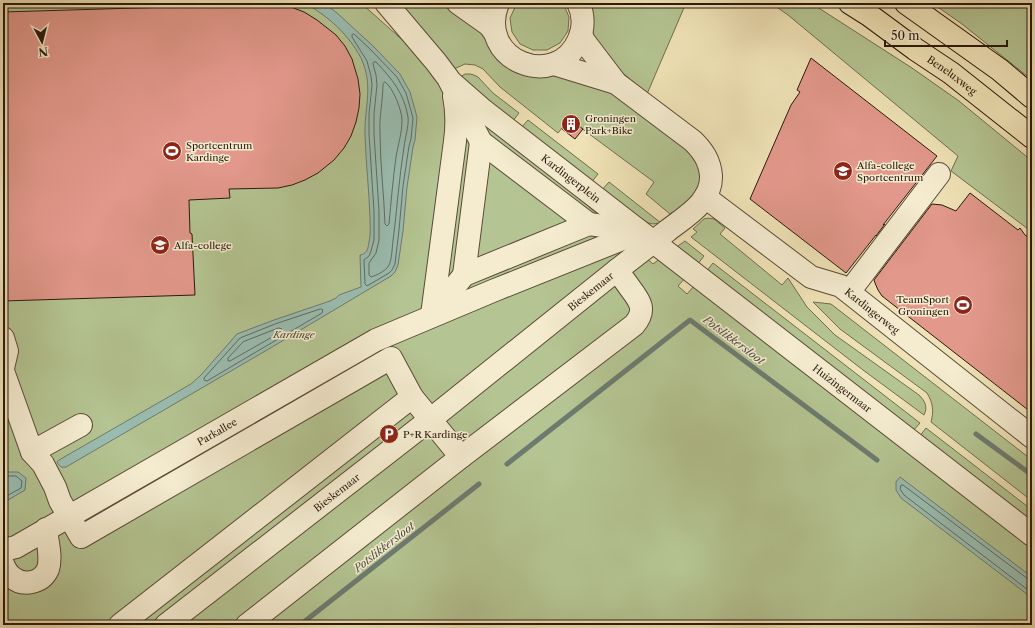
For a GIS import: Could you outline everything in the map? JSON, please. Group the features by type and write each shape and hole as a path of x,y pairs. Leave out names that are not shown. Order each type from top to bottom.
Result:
{"highway":[{"path":"842,3 869,15"},
{"name":"Beneluxweg","path":"850,3 951,73 1032,137"},
{"path":"906,3 1000,70 1032,97"}],"street":[{"path":"386,3 436,62 450,82 478,134 589,224 647,237"},
{"path":"458,3 489,25 505,52 513,59 522,64 533,66 554,64 563,59 577,44 583,25 582,15 578,3"},
{"path":"495,33 494,23 498,3"},
{"path":"432,315 483,295 647,237 691,213 706,197 711,182 711,174 706,157 700,148 693,141 616,83 584,41 581,34"},
{"path":"554,64 616,83"},
{"path":"432,315 456,141 456,111 450,82"},
{"name":"Kardingerplein","path":"450,82 502,125 647,237"},
{"path":"456,141 502,125"},
{"path":"464,275 478,134"},
{"path":"849,292 939,174"},
{"name":"Kardingerweg","path":"706,197 811,276 840,286 849,292 1032,437"},
{"path":"432,315 464,275 589,224"},
{"path":"617,270 647,237"},
{"name":"Huizingermaar","path":"647,237 1032,535"},
{"path":"438,268 451,292"},
{"name":"Bieskemaar","path":"166,625 431,419 617,270 638,297 640,303 641,311 638,320 629,329 247,625"},
{"path":"451,292 483,295"},
{"name":"Parkallee","path":"3,550 16,547 362,347 432,315"},
{"path":"3,338 7,351 3,369 32,452 43,464 55,486 60,501 81,537 391,358 412,397 461,458"},
{"path":"120,625 412,397"},
{"path":"32,452 81,425"},
{"path":"3,564 11,577 16,581 23,583 35,582 45,574 49,563 46,529"}],"green space":[{"name":"Kardinge","path":"3,3 361,3 653,264 661,258 686,277 678,286 687,294 695,285 1032,545 1032,625 3,625"},
{"path":"401,3 437,3 467,18 546,72 601,86 688,150 698,163 701,178 698,191 677,213 675,211 670,214 646,194 654,182 569,119 558,133 500,87 483,69 475,65 465,64 454,69"},
{"path":"517,3 563,3 569,17 568,31 560,43 547,50 533,50 520,44 512,32 510,18"},
{"path":"584,3 686,3 647,94 601,54 590,36"},
{"path":"771,3 811,3 912,68 959,101 1032,161 1032,232 951,171 958,156 788,15"},
{"path":"932,3 1024,3 1032,12 1032,80 962,24"},
{"path":"465,74 478,77 493,93 519,113 512,122 460,77"},
{"path":"528,120 598,174 591,183 521,128"},
{"path":"609,182 661,223 653,224 644,222 601,191"},
{"path":"704,219 714,219 725,228 720,234 782,285 788,278 807,307 835,335 919,395 925,404 926,409 924,415 863,370 691,237 697,232 693,229"},
{"path":"685,241 704,256 697,265 675,248"},
{"path":"713,263 920,423 912,432 706,272"},
{"path":"813,302 831,304 1032,460 1032,501 931,422 932,407 931,400 927,393 840,329"},
{"path":"926,428 1032,510 1032,525 919,437"}],"water":[{"path":"305,3 324,3 337,13 373,46 400,74 410,92 417,117 415,140 407,187 403,231 398,265 395,272 391,276 267,350 66,467 60,466 57,462 59,460 191,384 201,375 237,334 330,301 339,295 361,287 360,255 367,251 370,233 370,208 365,136 368,90 366,72 359,54 342,32 319,12"},
{"path":"3,472 18,472 26,478 25,490 3,503"},
{"path":"900,477 1032,577 1032,598 901,498 896,490 896,482"}],"building":[{"name":"Sportcentrum Kardinge","path":"270,4 291,7 304,12 317,20 336,35 345,46 352,59 358,79 360,94 359,108 351,136 344,148 334,160 318,173 292,185 278,188 229,189 230,198 189,200 195,295 3,301 3,12"},
{"name":"Alfa-college Sportcentrum","path":"811,58 937,156 846,273 750,199 791,105 800,92 797,90"},
{"name":"Groningen Park+Bike","path":"569,119 583,129 575,139 562,129"},
{"name":"TeamSport Groningen","path":"970,193 1018,230 1020,228 1025,235 1032,240 1032,413 882,296 874,280 932,204 942,205 956,211"}],"waterway":[{"name":"Potslikkersloot","path":"507,464 690,320 877,460"},
{"path":"976,434 1032,475"},
{"name":"Potslikkersloot","path":"300,625 479,484"}],"place":[{"name":"Groningen Park+Bike","path":"571,124"},
{"name":"Sportcentrum Kardinge","path":"172,151"},
{"name":"Alfa-college Sportcentrum","path":"843,171"},
{"name":"Alfa-college","path":"160,245"},
{"name":"TeamSport Groningen","path":"963,305"},
{"name":"P+R Kardinge","path":"389,434"}]}
